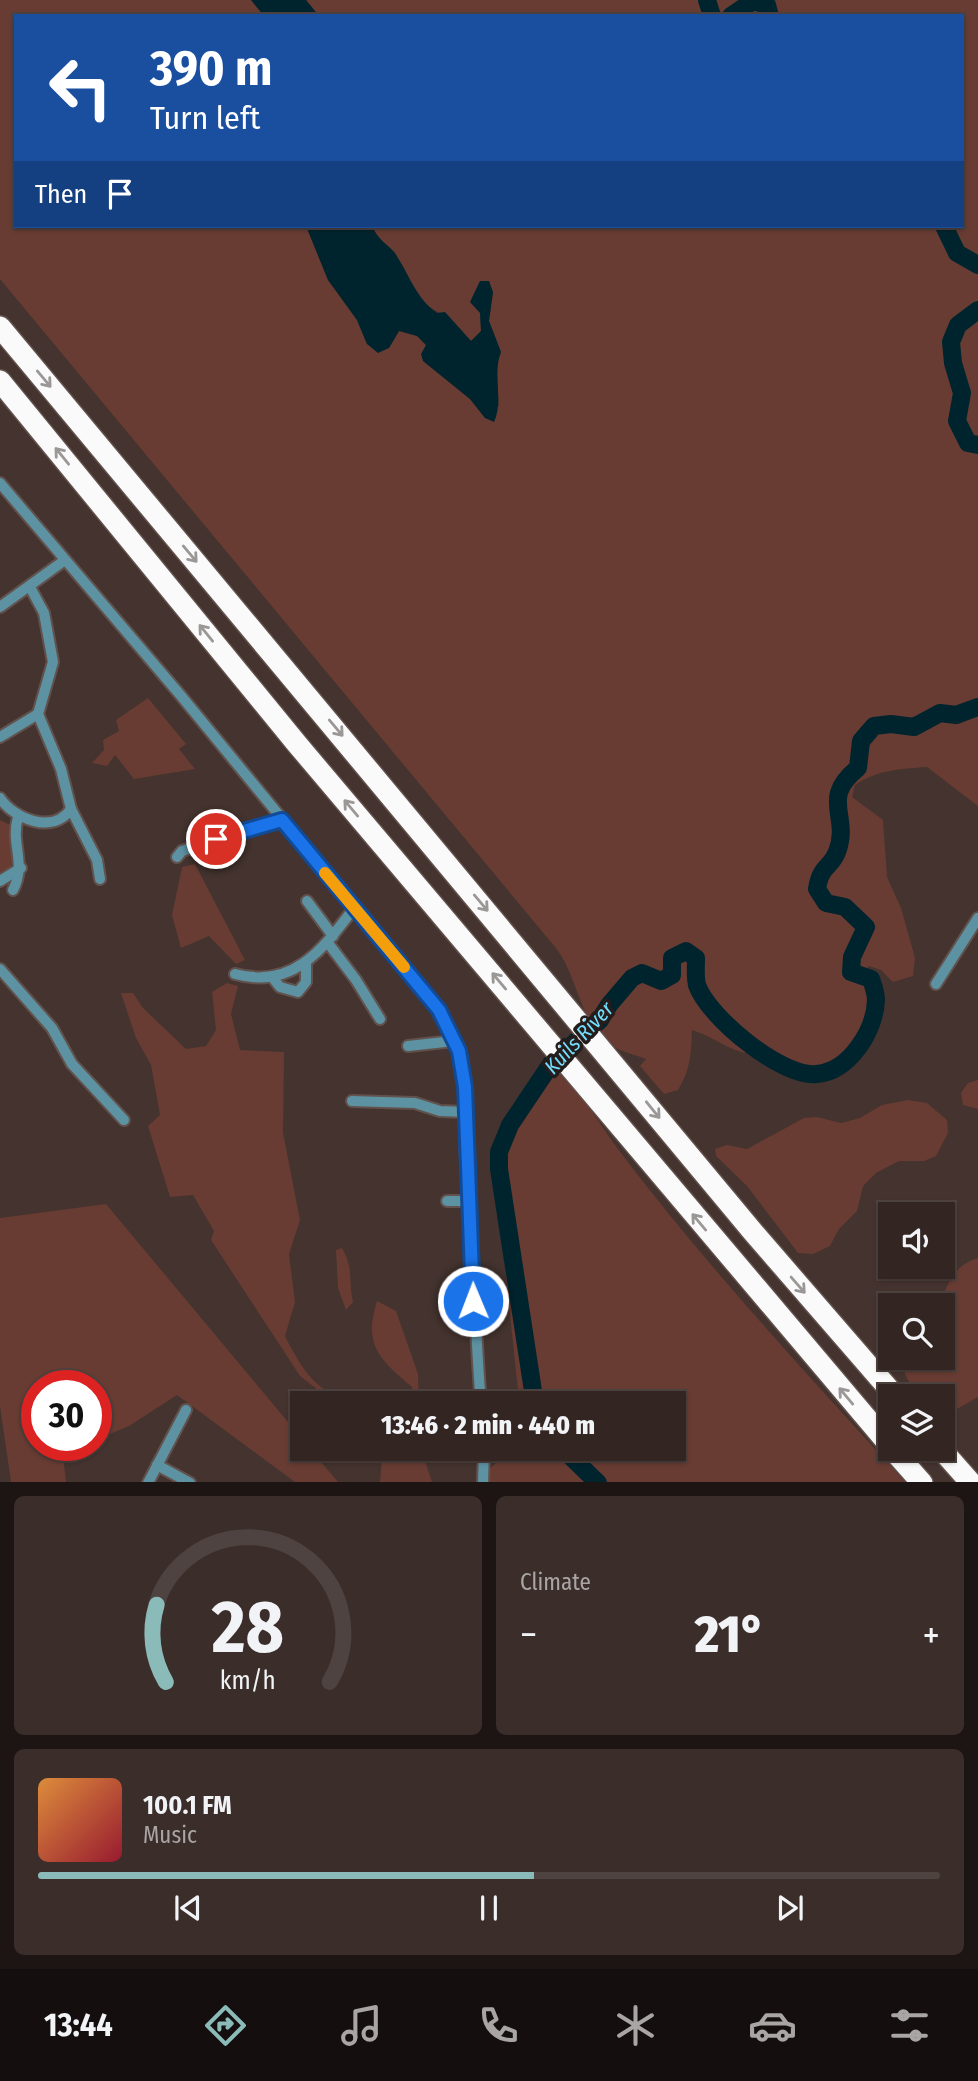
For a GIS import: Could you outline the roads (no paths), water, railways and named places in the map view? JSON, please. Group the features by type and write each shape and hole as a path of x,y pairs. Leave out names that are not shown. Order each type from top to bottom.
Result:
{"highway":[{"path":"0,327 752,1232 885,1384"},
{"path":"0,381 297,744 878,1432"},
{"path":"903,1461 922,1482"},
{"path":"953,1461 971,1482"}],"street":[{"path":"0,483 439,1010 454,1041 464,1077 471,1201 472,1284 480,1391"},
{"path":"0,607 65,560"},
{"path":"30,587 44,613 53,662 38,714 61,769 71,809 97,860 100,879"},
{"path":"0,737 38,714"},
{"path":"0,798 18,817 49,822 66,816 71,809"},
{"path":"13,890 21,869 16,838 18,817"},
{"path":"177,857 182,851 282,820"},
{"path":"0,881 21,869"},
{"path":"307,901 380,1019"},
{"path":"234,974 261,979 306,962 330,939 354,908"},
{"path":"936,984 978,918"},
{"path":"272,977 281,987 298,992 306,982 306,962"},
{"path":"0,969 52,1028 72,1064 124,1120"},
{"path":"408,1046 454,1041"},
{"path":"352,1101 415,1103 440,1111 466,1112"},
{"path":"447,1201 471,1201"},
{"path":"148,1482 186,1410"},
{"path":"483,1482 484,1461"},
{"path":"157,1465 190,1482"}],"water":[{"path":"251,0 306,0 317,14 262,14"},
{"path":"307,228 373,228 396,255 424,301 437,313 445,312 471,341 481,331 480,313 470,302 480,281 489,281 493,292 489,321 501,352 498,405 494,422 485,418 470,399 423,361 421,354 426,345 417,336 399,331 389,348 378,353 367,344 357,320 328,280"}],"waterway":[{"name":"Kuils River","path":"707,0 711,14"},
{"name":"Kuils River","path":"734,14 753,1 767,5 769,14"},
{"name":"Kuils River","path":"945,228 957,253 978,265"},
{"name":"Kuils River","path":"978,310 958,325 951,342 953,363 962,393 957,421 968,443 978,445"},
{"name":"Kuils River","path":"533,1391 499,1169 499,1152 510,1125 551,1064 600,1020 632,978 642,973 661,981 672,975 672,958 686,951 696,958 697,985 715,1013 767,1056 802,1073 817,1074 829,1071 850,1057 866,1036 875,1012 876,1000 871,979 851,972 852,957 866,927 845,907 826,903 817,889 821,875 835,857 840,839 840,789 858,768 861,741 874,726 891,724 914,727 940,713 956,715 978,707"},
{"name":"Kuils River","path":"575,1461 597,1482"}]}
